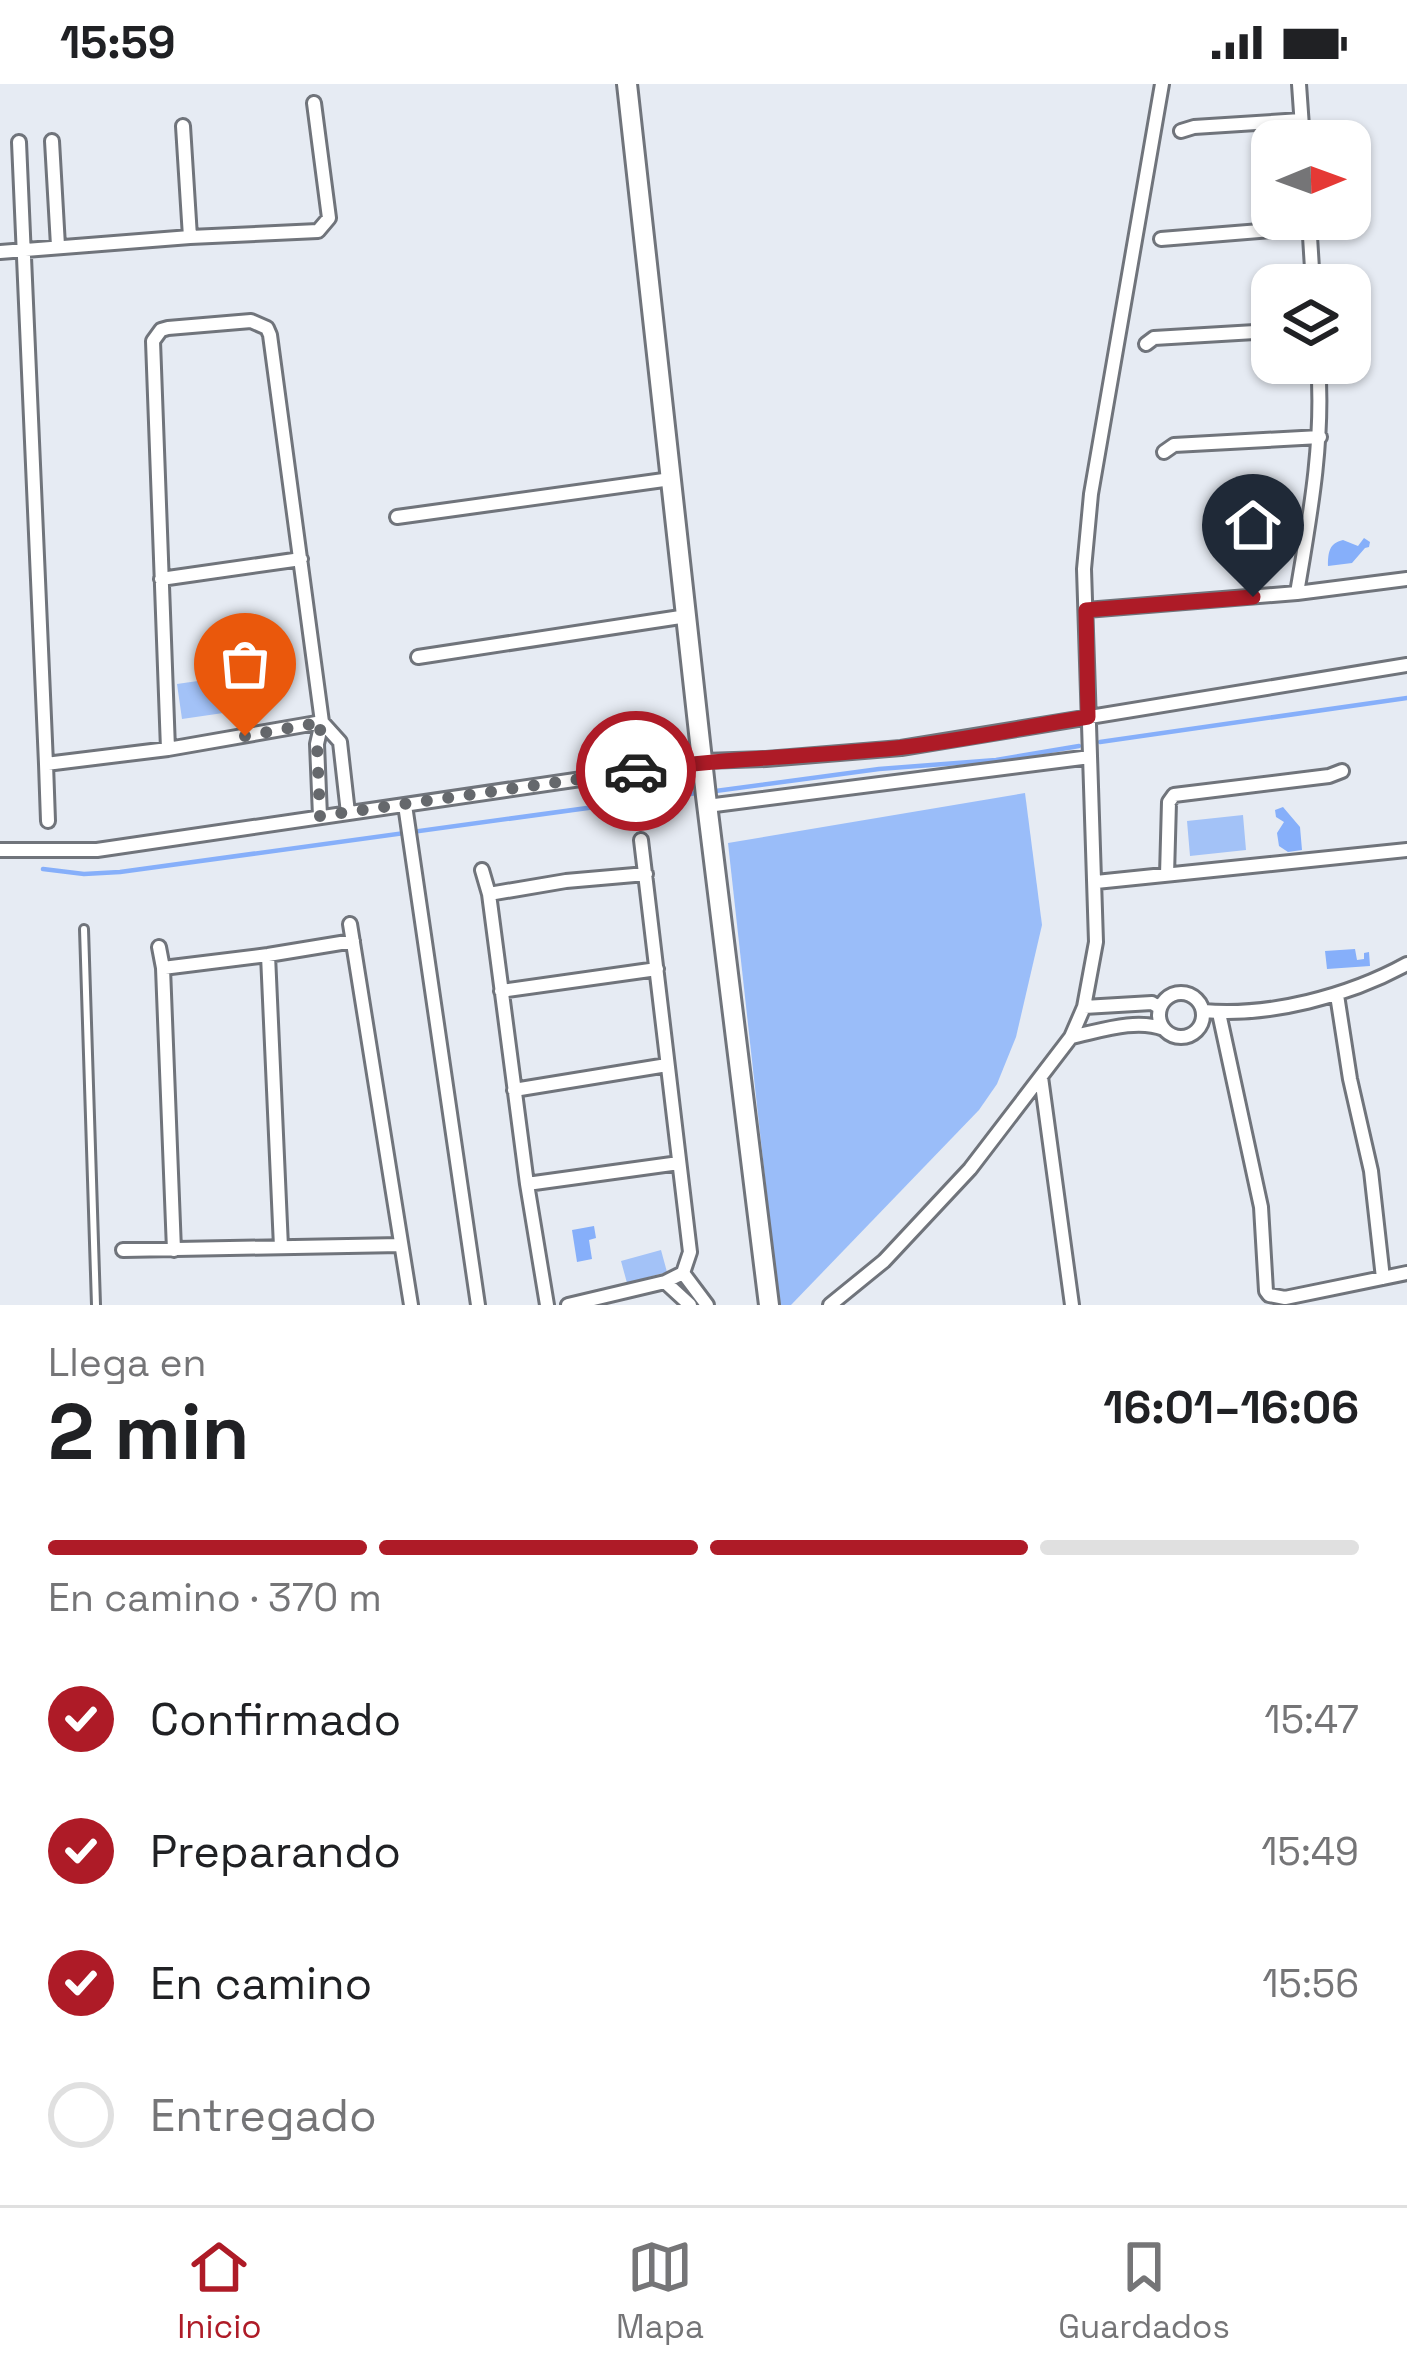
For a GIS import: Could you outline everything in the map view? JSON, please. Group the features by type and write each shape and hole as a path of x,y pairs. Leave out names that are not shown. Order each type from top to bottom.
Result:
{"street":[{"path":"627,84 705,786 769,1305"},
{"path":"830,1305 884,1261 970,1169 1071,1037 1084,1007 1096,942 1096,882 1084,569 1091,494 1162,84"},
{"path":"1299,84 1301,120"},
{"path":"0,251 318,231 329,218 314,104"},
{"path":"1181,131 1251,123"},
{"path":"183,126 190,237"},
{"path":"52,141 58,246"},
{"path":"19,142 48,821"},
{"path":"1161,239 1251,229"},
{"path":"168,749 153,340 161,329 251,321 271,326 322,722 317,744 320,816"},
{"path":"1146,344 1154,338 1251,332"},
{"path":"1298,592 1320,437 1319,384"},
{"path":"1164,452 1174,445 1320,437"},
{"path":"398,517 671,479"},
{"path":"161,579 301,559"},
{"path":"1086,610 1407,579"},
{"path":"418,657 687,616"},
{"path":"705,786 766,759 901,748 1407,665"},
{"path":"46,764 322,722"},
{"path":"322,722 340,742 348,812"},
{"path":"0,850 97,850 348,812 406,812 1090,757"},
{"path":"1168,875 1169,802 1174,795 1342,771"},
{"path":"406,812 478,1305"},
{"path":"568,1305 664,1282 683,1273 691,1252 641,840"},
{"path":"1096,882 1407,850"},
{"path":"482,870 548,1305"},
{"path":"489,894 646,874"},
{"path":"350,924 411,1305"},
{"path":"164,968 353,941"},
{"path":"159,947 164,968 174,1250"},
{"path":"268,956 280,1247"},
{"path":"1203,1011 1241,1013 1337,995 1407,964"},
{"path":"501,991 657,969"},
{"path":"1071,1037 1152,1024 1177,1036 1190,1034 1200,1025 1203,1011 1196,998 1183,993 1169,997 1160,1008 1165,1029"},
{"path":"1337,995 1349,1078 1371,1171 1383,1278"},
{"path":"1084,1007 1152,1003 1160,1008"},
{"path":"1121,1005 1124,1026"},
{"path":"1219,1013 1261,1207 1269,1295 1285,1298 1407,1273"},
{"path":"514,1090 667,1065"},
{"path":"1041,1077 1072,1305"},
{"path":"527,1184 679,1163"},
{"path":"124,1250 401,1245"},
{"path":"683,1273 706,1305"},
{"path":"664,1282 690,1305"}],"lane":[{"path":"84,929 96,1305"}],"shaded area":[{"path":"1364,538 1369,547 1352,563 1328,566 1332,546 1343,540 1358,546"},
{"path":"255,661 258,692 240,694 237,664"},
{"path":"232,676 237,711 182,719 177,684"},
{"path":"1025,793 1042,925 1016,1037 997,1084 979,1110 791,1305 779,1305 728,843"},
{"path":"1283,807 1300,827 1302,850 1288,852 1279,846 1277,833 1284,822 1275,810"},
{"path":"1243,815 1246,850 1190,856 1187,821"},
{"path":"1355,949 1357,960 1369,952 1370,966 1327,969 1325,951"},
{"path":"594,1226 596,1238 589,1240 592,1259 577,1262 572,1230"},
{"path":"661,1250 667,1272 627,1283 621,1261"}],"waterway":[{"path":"1100,742 1407,698"},
{"path":"708,792 879,769 996,760 1079,746"},
{"path":"43,869 120,872 697,793"}],"way so far":[{"path":"245,736 322,722 317,744 320,816 636,771"}],"route":[{"path":"636,771 704,761 901,748 1088,717 1086,610 1253,597"}]}
